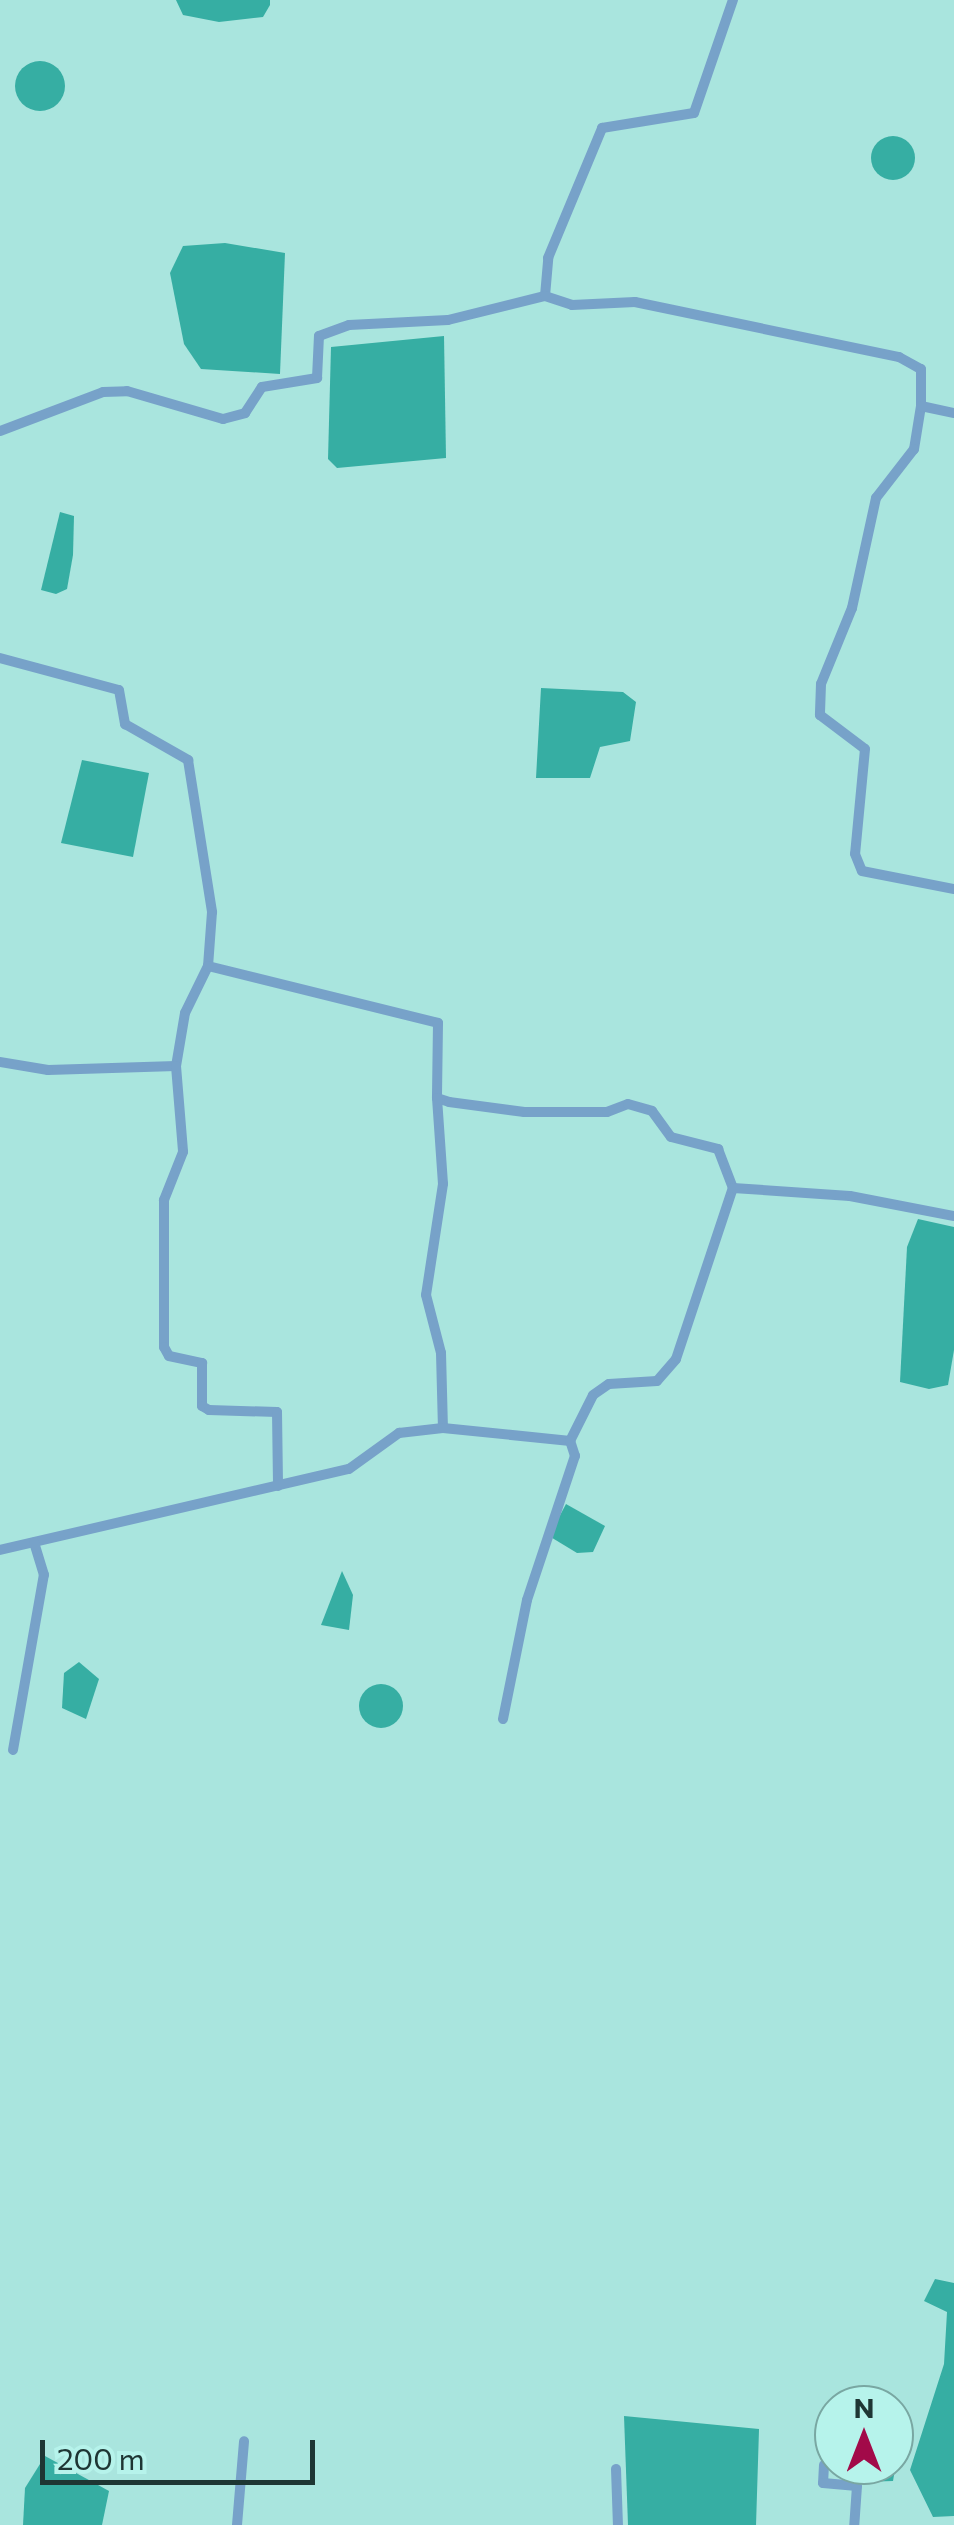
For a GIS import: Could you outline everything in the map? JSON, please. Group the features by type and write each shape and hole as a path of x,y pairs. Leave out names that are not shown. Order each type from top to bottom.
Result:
{"street":[{"path":"545,296 548,258 602,128 694,113 734,0"},
{"path":"0,431 102,392 127,391 223,419 245,413 262,387 317,378 318,336 349,325 448,320 545,296 572,305 635,302 898,357 921,369 921,406 914,449 876,498 852,608 821,684 820,716 865,750 854,854 862,870 954,888"},
{"path":"921,406 954,414"},
{"path":"0,658 119,690 125,724 188,760 211,872 208,966 189,999 176,1066 183,1152 164,1200 164,1347 168,1356 202,1364 202,1406 209,1410 278,1412 278,1486"},
{"path":"208,966 438,1023 437,1098 443,1184 426,1295 441,1354 443,1428"},
{"path":"0,1062 48,1070 176,1066"},
{"path":"437,1098 524,1112 608,1112 628,1104 652,1110 671,1138 718,1149 733,1188 676,1359 657,1381 609,1384 593,1396 570,1441 574,1456 526,1600 503,1720"},
{"path":"733,1188 850,1196 954,1216"},
{"path":"0,1550 349,1470 399,1433 443,1428 570,1441"},
{"path":"13,1750 44,1575 34,1543"},
{"path":"238,2525 244,2441"},
{"path":"616,2469 618,2525"},
{"path":"840,2485 858,2486 854,2525"}],"shaded area":[{"path":"176,0 270,0 270,5 263,17 219,22 183,15"},
{"path":"40,61 58,68 65,86 58,104 40,111 22,104 15,86 22,68"},
{"path":"893,136 908,143 915,158 908,173 893,180 878,173 871,158 878,143"},
{"path":"225,243 285,253 280,374 201,369 184,344 170,273 183,246"},
{"path":"444,336 446,458 337,468 328,459 331,347"},
{"path":"60,512 74,516 73,555 67,589 56,594 41,590"},
{"path":"541,688 623,692 636,702 630,741 600,747 590,778 536,778"},
{"path":"82,760 149,773 133,857 61,843"},
{"path":"918,1219 954,1227 954,1350 948,1385 929,1389 900,1382 907,1247"},
{"path":"566,1504 605,1526 593,1552 577,1553 549,1536"},
{"path":"342,1571 353,1595 349,1630 321,1625"},
{"path":"79,1662 99,1679 86,1719 62,1708 64,1673"},
{"path":"381,1684 396,1691 403,1706 396,1721 381,1728 366,1721 359,1706 366,1691"},
{"path":"935,2279 954,2283 954,2516 933,2517 914,2478 914,2458 944,2364 947,2312 924,2301"},
{"path":"624,2416 759,2429 756,2525 628,2525"},
{"path":"45,2456 109,2491 102,2525 23,2525 25,2488"}]}
